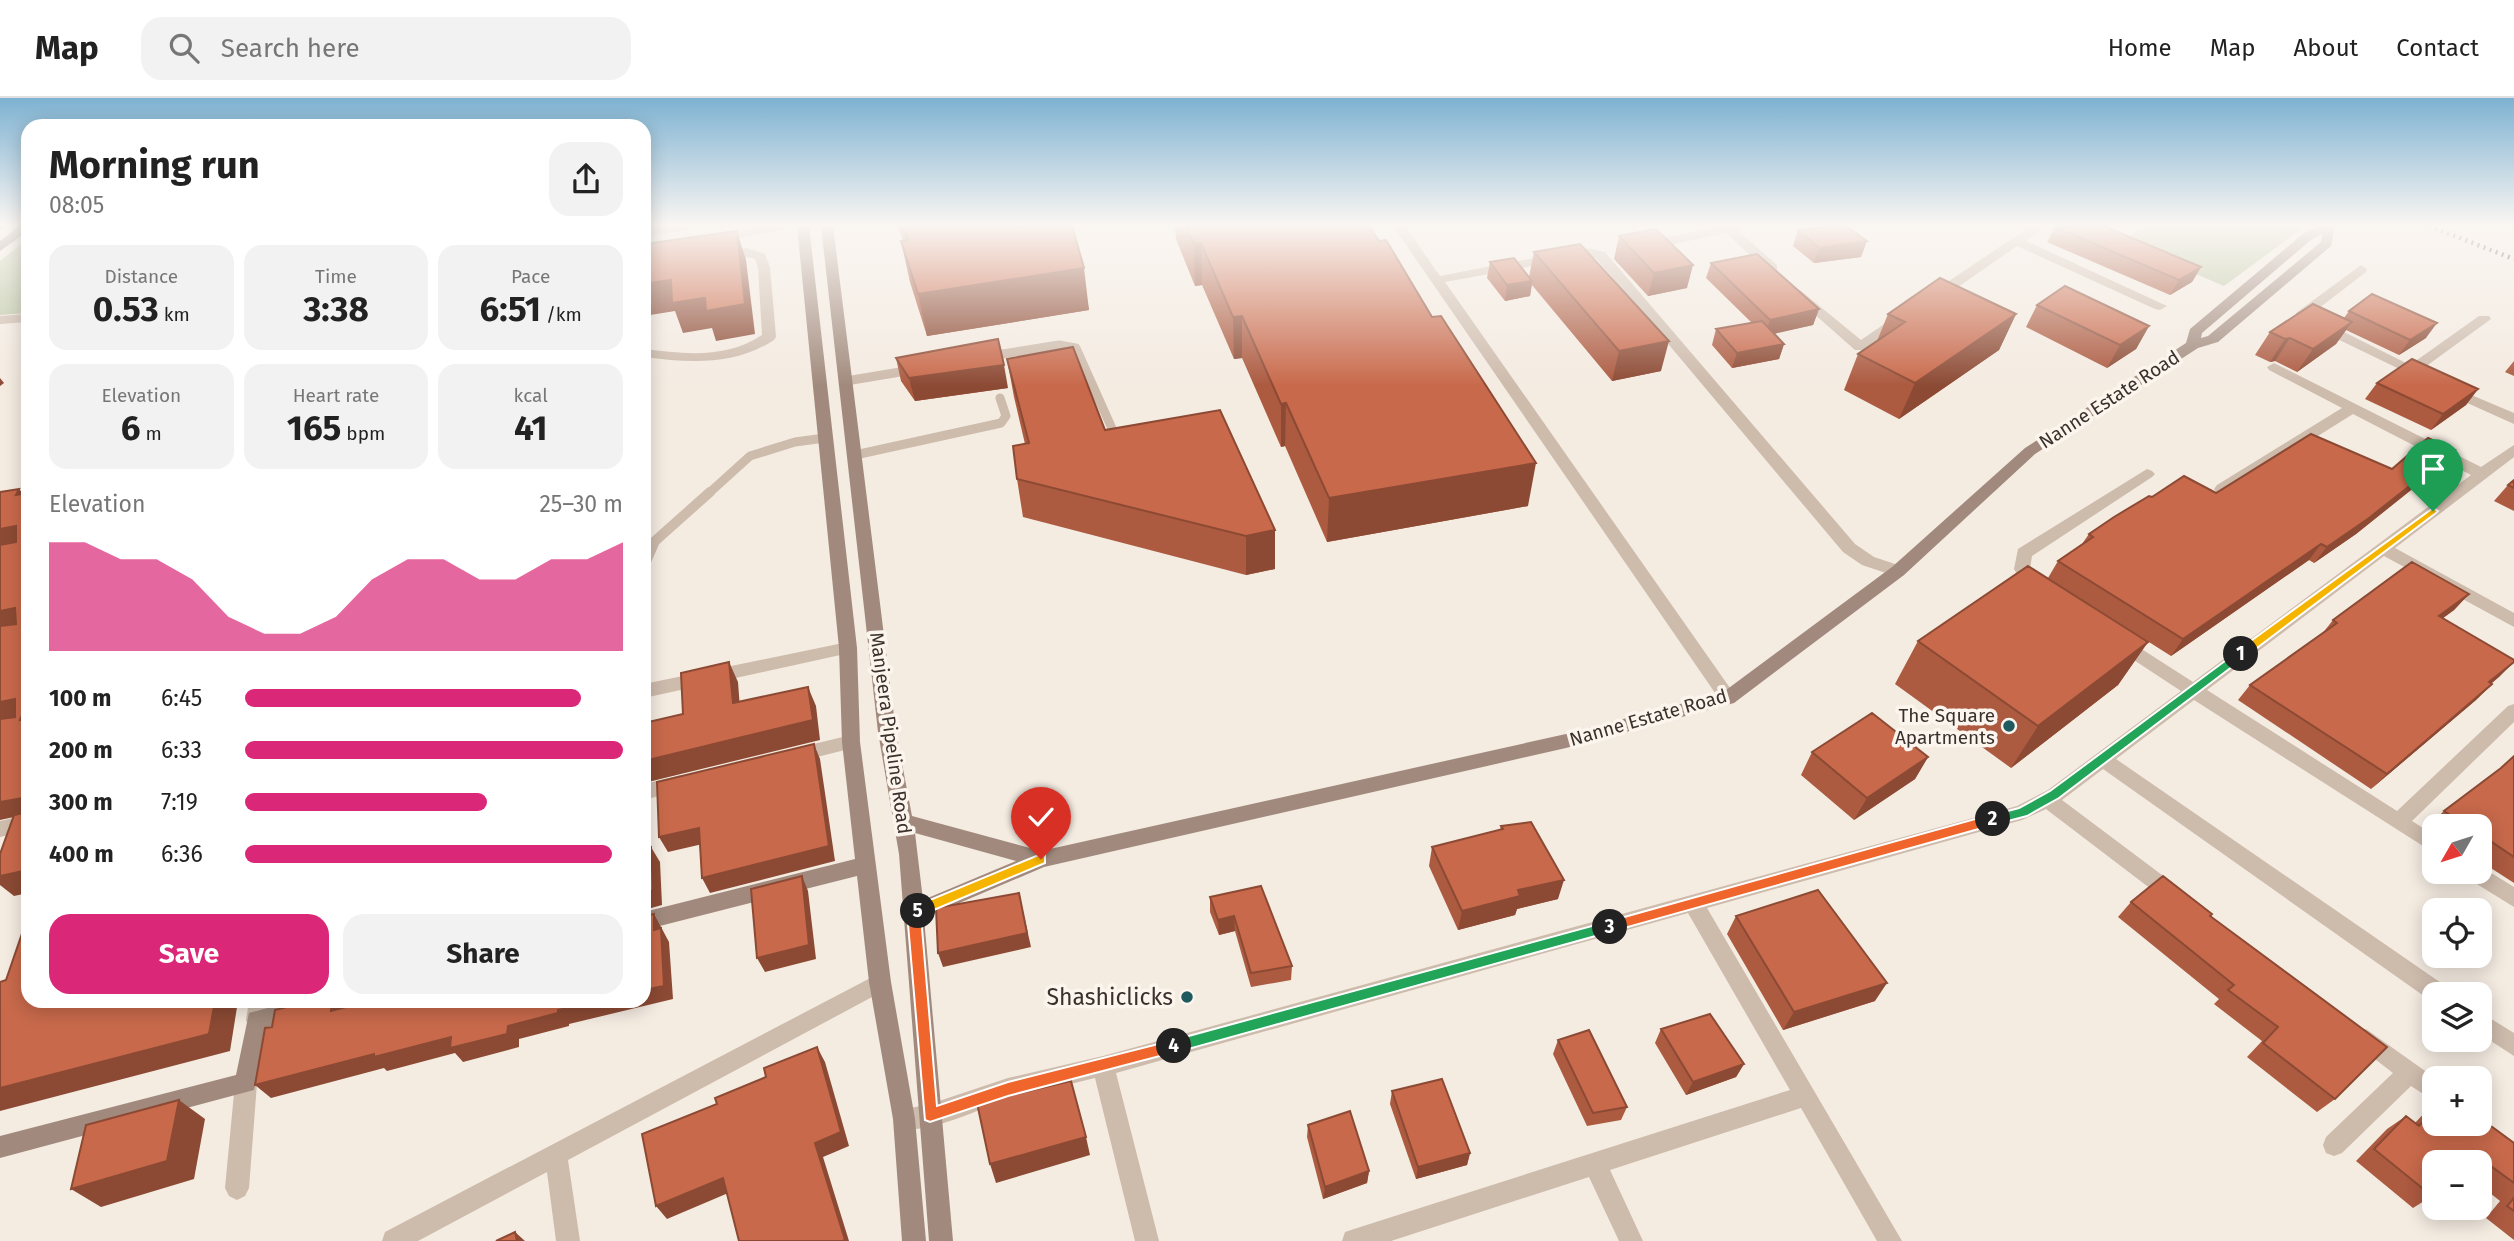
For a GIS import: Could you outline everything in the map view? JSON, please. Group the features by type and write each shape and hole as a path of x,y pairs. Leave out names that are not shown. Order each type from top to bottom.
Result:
{"main road":[{"name":"Manjeera Pipeline Road","path":"809,279 848,648 851,742 880,982 904,1119 914,1241"},
{"name":"Manjeera Pipeline Road","path":"834,279 887,732 909,854 941,1241"},
{"name":"Nanne Estate Road","path":"914,913 1041,859 1566,741 1728,698 1898,571 2030,451 2193,345 2213,339 2284,279"},
{"path":"837,545 866,541"},
{"name":"Nanne Estate Road","path":"903,822 1041,859"},
{"path":"651,919 866,865"},
{"path":"0,1147 246,1083 258,1010"}],"street":[{"path":"651,353 715,357 748,351 769,337 765,279"},
{"path":"1441,279 1437,280 1728,698"},
{"path":"1635,279 1849,548 1868,561 1898,571"},
{"path":"1784,279 1860,347 1960,279"},
{"path":"2101,279 2160,306"},
{"path":"2348,279 2301,316 2411,372 2514,419"},
{"path":"0,320 21,318"},
{"path":"2411,372 2484,319"},
{"path":"2274,366 2482,474"},
{"path":"2222,489 2354,408"},
{"path":"904,1119 930,1115 1008,1089 1103,1066 2022,812 2047,799 2102,759 2514,450"},
{"path":"2046,597 2035,590 2022,569 2024,553 2147,474"},
{"path":"2383,548 2514,621"},
{"path":"2102,633 2422,837"},
{"path":"651,690 848,648"},
{"path":"2399,821 2514,711"},
{"path":"774,761 851,742"},
{"path":"2102,759 2423,982"},
{"path":"651,790 696,780"},
{"path":"2047,799 2190,906"},
{"path":"0,829 21,824"},
{"path":"2492,884 2514,898"},
{"path":"1694,904 1890,1241"},
{"path":"394,1241 880,982"},
{"path":"2492,1030 2514,1046"},
{"path":"2354,1031 2422,1082"},
{"path":"1103,1066 1147,1241"},
{"path":"2334,1145 2410,1072"},
{"path":"237,1188 246,1083"},
{"path":"1354,1241 1806,1096"},
{"path":"556,1156 568,1241"},
{"path":"1596,1165 1631,1241"}],"lane":[{"path":"980,358 1072,345 1076,348 1122,453"},
{"path":"846,381 927,367"},
{"path":"855,455 1001,423 1006,416 1000,398"},
{"path":"651,550 655,541 750,456 794,442 825,438"}],"green space":[{"path":"0,279 21,279 21,314 0,315"},
{"path":"2208,279 2233,279 2224,286"}],"building":[{"path":"651,279 742,279 745,304 706,311 705,298 672,303 671,280 651,283"},
{"path":"913,279 1012,279 918,294"},
{"path":"1217,279 1410,279 1432,317 1441,316 1536,463 1329,498 1286,403 1281,404 1242,316 1233,317"},
{"path":"1503,279 1532,281 1507,285"},
{"path":"1557,279 1612,279 1669,341 1619,351"},
{"path":"1728,279 1786,279 1819,309 1770,320"},
{"path":"1938,279 1943,279 2016,314 1915,383 1858,354 1905,322 1888,314"},
{"path":"2065,286 2149,326 2120,345 2037,305"},
{"path":"2372,294 2437,323 2410,340 2349,311"},
{"path":"2313,304 2352,322 2313,349 2270,332"},
{"path":"1762,321 1784,344 1737,353 1716,329"},
{"path":"998,339 1004,365 909,378 896,358"},
{"path":"1073,347 1105,430 1220,410 1275,530 1246,536 1017,479 1013,446 1029,443 1007,359"},
{"path":"2412,359 2478,389 2443,414 2377,383"},
{"path":"2311,434 2392,469 2428,438 2455,450 2369,518 2327,547 2321,544 2183,639 2058,561 2093,537 2089,534 2114,517 2184,476 2216,493"},
{"path":"19,489 16,495 21,494 21,798 0,802 0,719 15,717 15,699 0,702 0,626 16,624 15,608 0,611 0,545 16,542 16,526 0,529 0,492"},
{"path":"2412,562 2469,594 2439,616 2514,662 2387,774 2250,685 2337,623 2333,620"},
{"path":"2028,566 2148,642 2038,726 1918,641"},
{"path":"729,662 733,703 808,687 813,720 651,759 651,721 683,714 681,673"},
{"path":"1872,713 1928,757 1867,798 1812,752"},
{"path":"814,744 829,846 702,878 699,828 659,837 657,782"},
{"path":"2514,756 2514,857 2492,842 2492,814 2449,814 2444,811"},
{"path":"21,814 21,872 0,876 0,854 14,815"},
{"path":"1531,822 1564,880 1518,890 1520,896 1462,911 1432,847 1503,829 1501,826"},
{"path":"651,847 653,890 651,891"},
{"path":"802,876 809,945 757,958 751,889"},
{"path":"2163,876 2212,914 2210,916 2387,1047 2335,1099 2263,1043 2278,1027 2228,990 2234,985 2131,902"},
{"path":"1261,886 1292,966 1251,973 1234,916 1218,920 1210,897"},
{"path":"1818,890 1887,983 1794,1012 1736,916"},
{"path":"1019,893 1027,933 938,953 936,908"},
{"path":"654,914 654,930 661,928 664,986 651,989 651,915"},
{"path":"21,936 21,1008 214,1008 209,1034 0,1088 0,982 6,980"},
{"path":"567,1008 558,1010 558,1013 508,1026 507,1034 450,1048 451,1037 255,1085 265,1028 272,1027 275,1010"},
{"path":"1710,1014 1744,1064 1693,1082 1661,1029"},
{"path":"1589,1030 1627,1107 1593,1113 1558,1040"},
{"path":"817,1047 841,1132 815,1143 845,1240 739,1241 723,1178 656,1206 642,1134 717,1104 715,1098 766,1077 764,1068"},
{"path":"1442,1079 1470,1153 1418,1167 1392,1091"},
{"path":"1071,1081 1086,1137 990,1164 977,1103"},
{"path":"179,1100 167,1161 71,1189 86,1125"},
{"path":"1350,1111 1369,1171 1325,1187 1308,1125"},
{"path":"2406,1116 2419,1126 2422,1123 2422,1136 2492,1136 2492,1127 2514,1143 2514,1183 2492,1167 2492,1150 2422,1150 2422,1188 2374,1149"},
{"path":"2514,1198 2514,1211 2507,1206"},
{"path":"515,1232 517,1241 496,1241"}],"place":[{"name":"The Square Apartments","path":"2009,726"},
{"name":"Shashiclicks","path":"1187,997"}],"route":[{"path":"1041,859 914,913 930,1115 1008,1089 1103,1066 2022,812 2055,795 2192,689 2433,511"}]}
